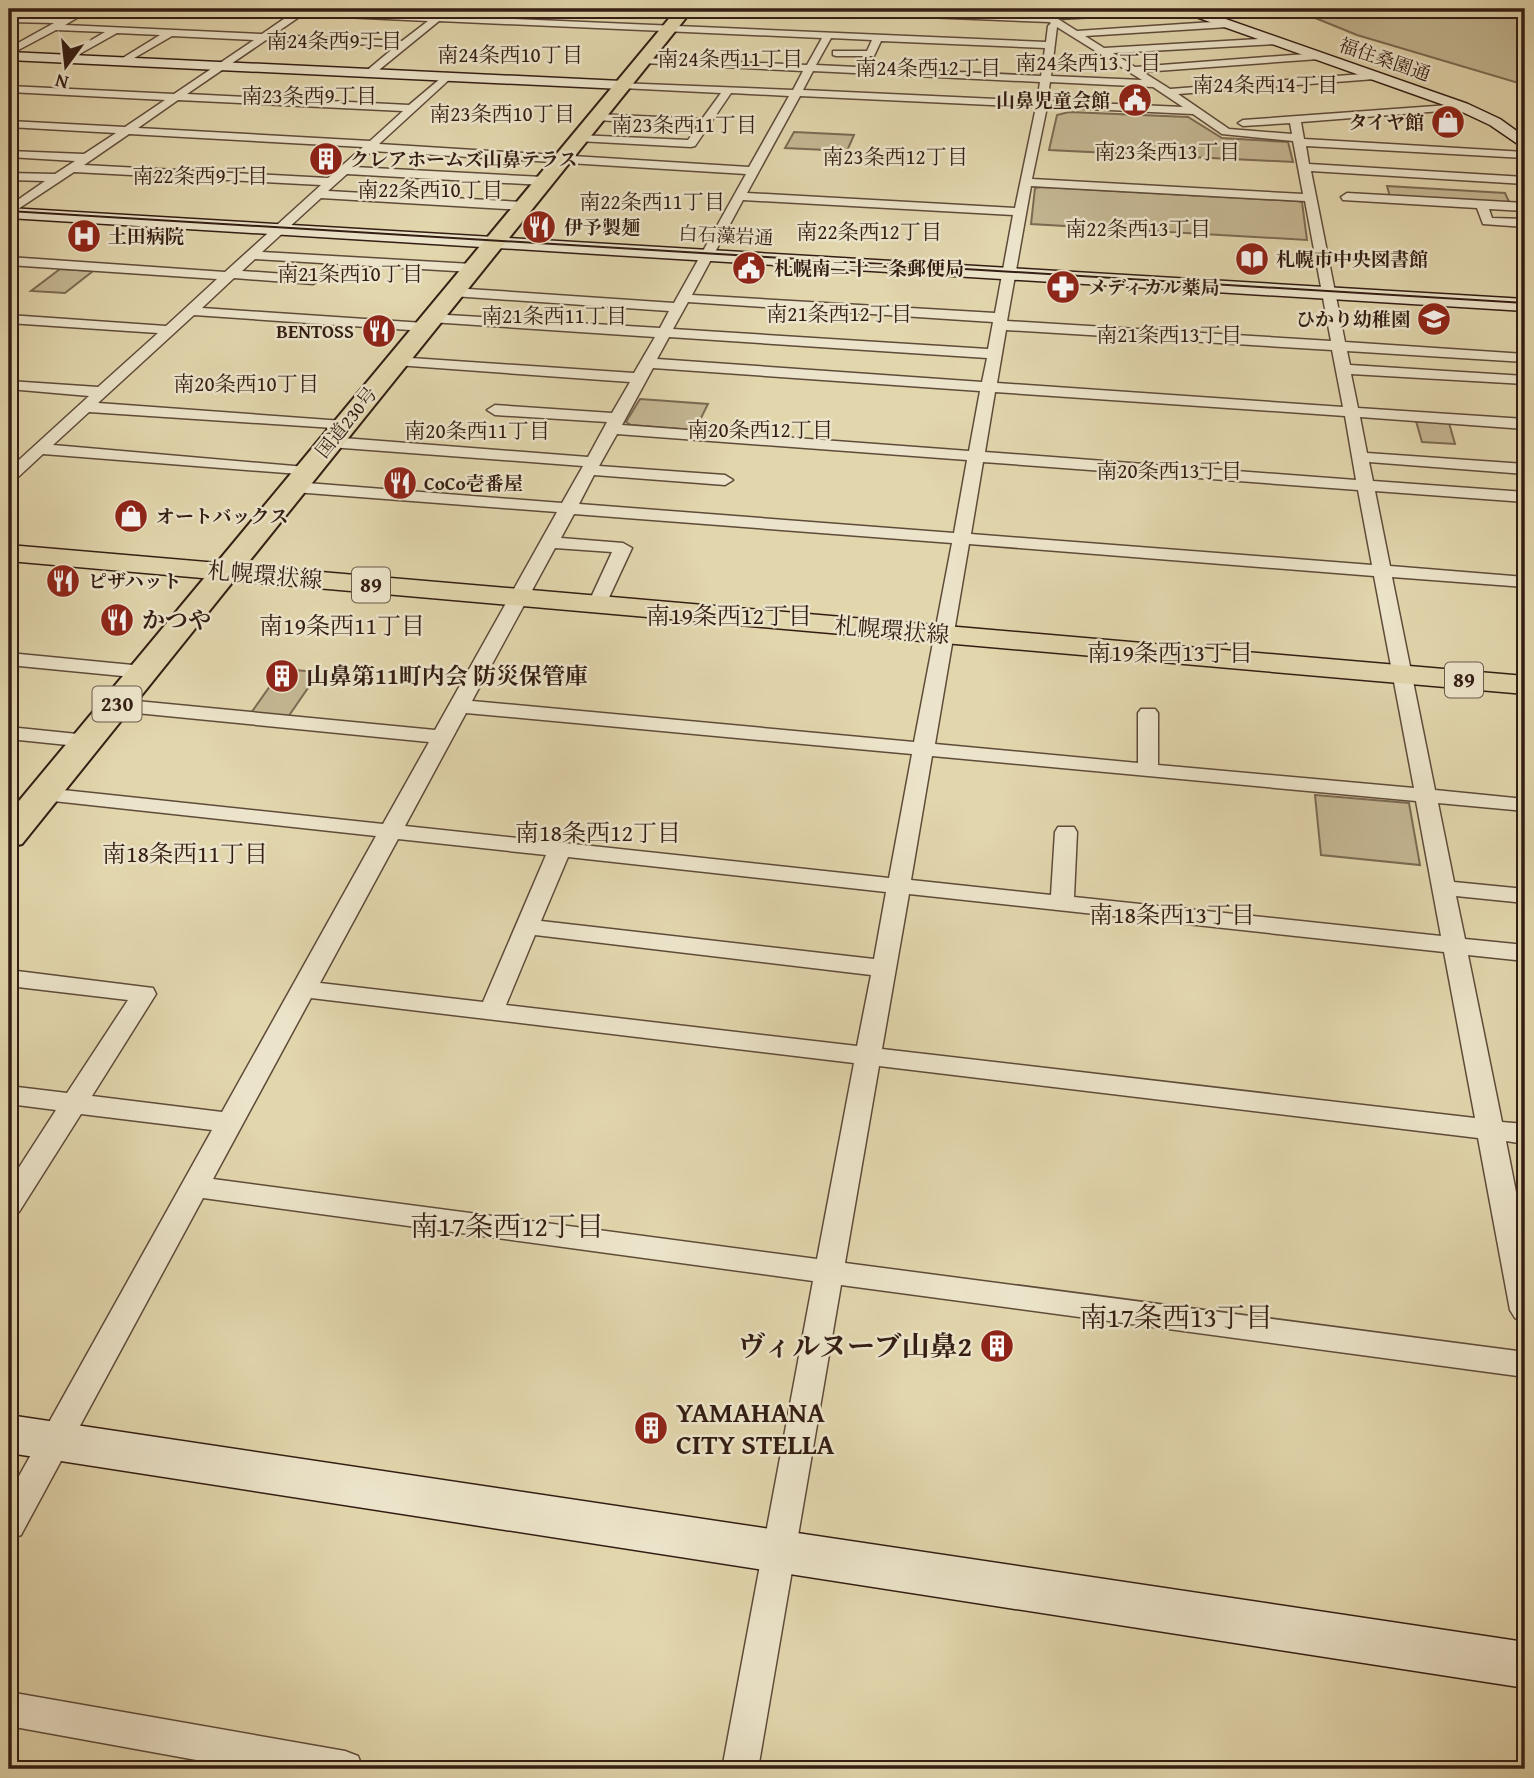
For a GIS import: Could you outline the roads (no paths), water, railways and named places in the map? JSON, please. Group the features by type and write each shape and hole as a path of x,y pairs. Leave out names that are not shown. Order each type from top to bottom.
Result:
{"highway":[{"name":"国道230号","path":"12,827 44,794 685,9"}],"main road":[{"name":"札幌環状線","path":"9,553 1525,685"}],"street":[{"path":"9,54 39,34 87,9"},
{"path":"228,9 302,10 1049,45"},
{"path":"370,72 448,9"},
{"path":"1035,9 1234,135 1525,155"},
{"path":"9,1525 808,68 852,10 931,11 1051,20 1187,9"},
{"name":"福住桑園通","path":"1187,9 1463,107 1495,122 1525,144"},
{"path":"10,209 302,10"},
{"path":"918,50 931,11"},
{"path":"38,13 76,15"},
{"path":"9,19 63,22"},
{"path":"740,1769 1041,105 1053,26 1051,20"},
{"path":"1073,34 1228,24"},
{"path":"52,27 405,44"},
{"path":"67,58 114,31"},
{"path":"19,33 39,34"},
{"path":"124,61 170,33"},
{"path":"836,53 871,54 878,37"},
{"path":"1101,51 1277,41"},
{"path":"978,76 985,42"},
{"path":"9,54 1197,111"},
{"path":"1132,70 1319,56"},
{"path":"643,60 1156,84"},
{"path":"911,73 915,62"},
{"path":"9,477 447,76"},
{"path":"1168,92 1375,76"},
{"path":"9,89 411,108"},
{"path":"578,138 691,144 728,90"},
{"path":"1216,125 1463,107"},
{"path":"596,117 707,123"},
{"path":"1295,120 1304,167 1327,203 1328,290 1525,1310"},
{"path":"9,124 752,171"},
{"path":"9,154 86,158"},
{"path":"1304,167 1525,180"},
{"path":"72,168 331,182"},
{"path":"343,170 543,181"},
{"path":"9,176 56,178"},
{"path":"1026,183 1418,211"},
{"path":"317,194 523,206"},
{"path":"738,196 1020,212"},
{"path":"1327,203 1482,204 1525,207"},
{"path":"1482,204 1488,220 1525,223"},
{"name":"白石藻岩通","path":"10,209 1328,290 1525,305"},
{"path":"251,255 472,268"},
{"path":"9,261 313,280"},
{"name":"白石藻岩通","path":"1328,290 1525,298"},
{"path":"453,292 680,302 1525,358"},
{"path":"190,311 664,333 995,354"},
{"path":"9,319 169,330"},
{"path":"396,361 639,378"},
{"path":"647,363 1525,424"},
{"path":"1343,369 1525,380"},
{"path":"9,385 102,391"},
{"path":"86,407 725,480"},
{"path":"495,410 613,424 976,456 1525,497"},
{"path":"39,449 568,507 1525,582"},
{"path":"1361,457 1525,469"},
{"path":"548,542 623,548 597,604"},
{"path":"9,659 144,671"},
{"path":"116,705 441,737"},
{"path":"458,706 1525,805"},
{"path":"1148,713 1148,771"},
{"path":"9,733 87,741"},
{"path":"44,794 1525,953"},
{"path":"1062,904 1066,832"},
{"path":"491,1011 560,849"},
{"path":"1444,888 1525,896"},
{"path":"527,927 883,968"},
{"path":"9,978 144,994 9,1206"},
{"path":"303,989 1525,1134"},
{"path":"9,1095 230,1123"},
{"path":"195,1187 1525,1365"},
{"path":"9,1434 1525,1665"},
{"path":"9,1709 345,1769"}],"tram line":[{"path":"9,211 1525,303"}],"place":[{"name":"山鼻児童会館","path":"1135,100"},
{"name":"タイヤ館","path":"1448,122"},
{"name":"クレアホームズ山鼻テラス","path":"326,159"},
{"name":"伊予製麺","path":"539,227"},
{"name":"土田病院","path":"84,236"},
{"name":"札幌市中央図書館","path":"1252,259"},
{"name":"札幌南二十一条郵便局","path":"749,268"},
{"name":"メディカル薬局","path":"1063,287"},
{"name":"ひかり幼稚園","path":"1434,319"},
{"name":"BENTOSS","path":"379,331"},
{"name":"CoCo壱番屋","path":"400,483"},
{"name":"オートバックス","path":"131,516"},
{"name":"ピザハット","path":"63,581"},
{"name":"かつや","path":"117,620"},
{"name":"山鼻第11町内会 防災保管庫","path":"282,676"},
{"name":"ヴィルヌーブ山鼻2","path":"997,1346"},
{"name":"YAMAHANA CITY STELLA","path":"651,1428"}],"district":[{"name":"南24条西9丁目","path":"334,41"},
{"name":"南24条西10丁目","path":"510,55"},
{"name":"南24条西11丁目","path":"730,59"},
{"name":"南24条西13丁目","path":"1088,63"},
{"name":"南24条西12丁目","path":"928,68"},
{"name":"南24条西14丁目","path":"1265,85"},
{"name":"南23条西9丁目","path":"309,96"},
{"name":"南23条西10丁目","path":"502,114"},
{"name":"南23条西11丁目","path":"684,125"},
{"name":"南23条西13丁目","path":"1167,152"},
{"name":"南23条西12丁目","path":"895,157"},
{"name":"南22条西9丁目","path":"200,176"},
{"name":"南22条西10丁目","path":"430,190"},
{"name":"南22条西11丁目","path":"652,202"},
{"name":"南22条西13丁目","path":"1138,229"},
{"name":"南22条西12丁目","path":"869,232"},
{"name":"南21条西10丁目","path":"350,274"},
{"name":"南21条西12丁目","path":"839,314"},
{"name":"南21条西11丁目","path":"554,316"},
{"name":"南21条西13丁目","path":"1169,335"},
{"name":"南20条西10丁目","path":"246,384"},
{"name":"南20条西12丁目","path":"760,430"},
{"name":"南20条西11丁目","path":"477,431"},
{"name":"南20条西13丁目","path":"1169,471"},
{"name":"南19条西12丁目","path":"729,616"},
{"name":"南19条西11丁目","path":"342,626"},
{"name":"南19条西13丁目","path":"1170,653"},
{"name":"南18条西12丁目","path":"598,833"},
{"name":"南18条西11丁目","path":"185,854"},
{"name":"南18条西13丁目","path":"1172,915"},
{"name":"南17条西12丁目","path":"507,1226"},
{"name":"南17条西13丁目","path":"1176,1317"}]}
